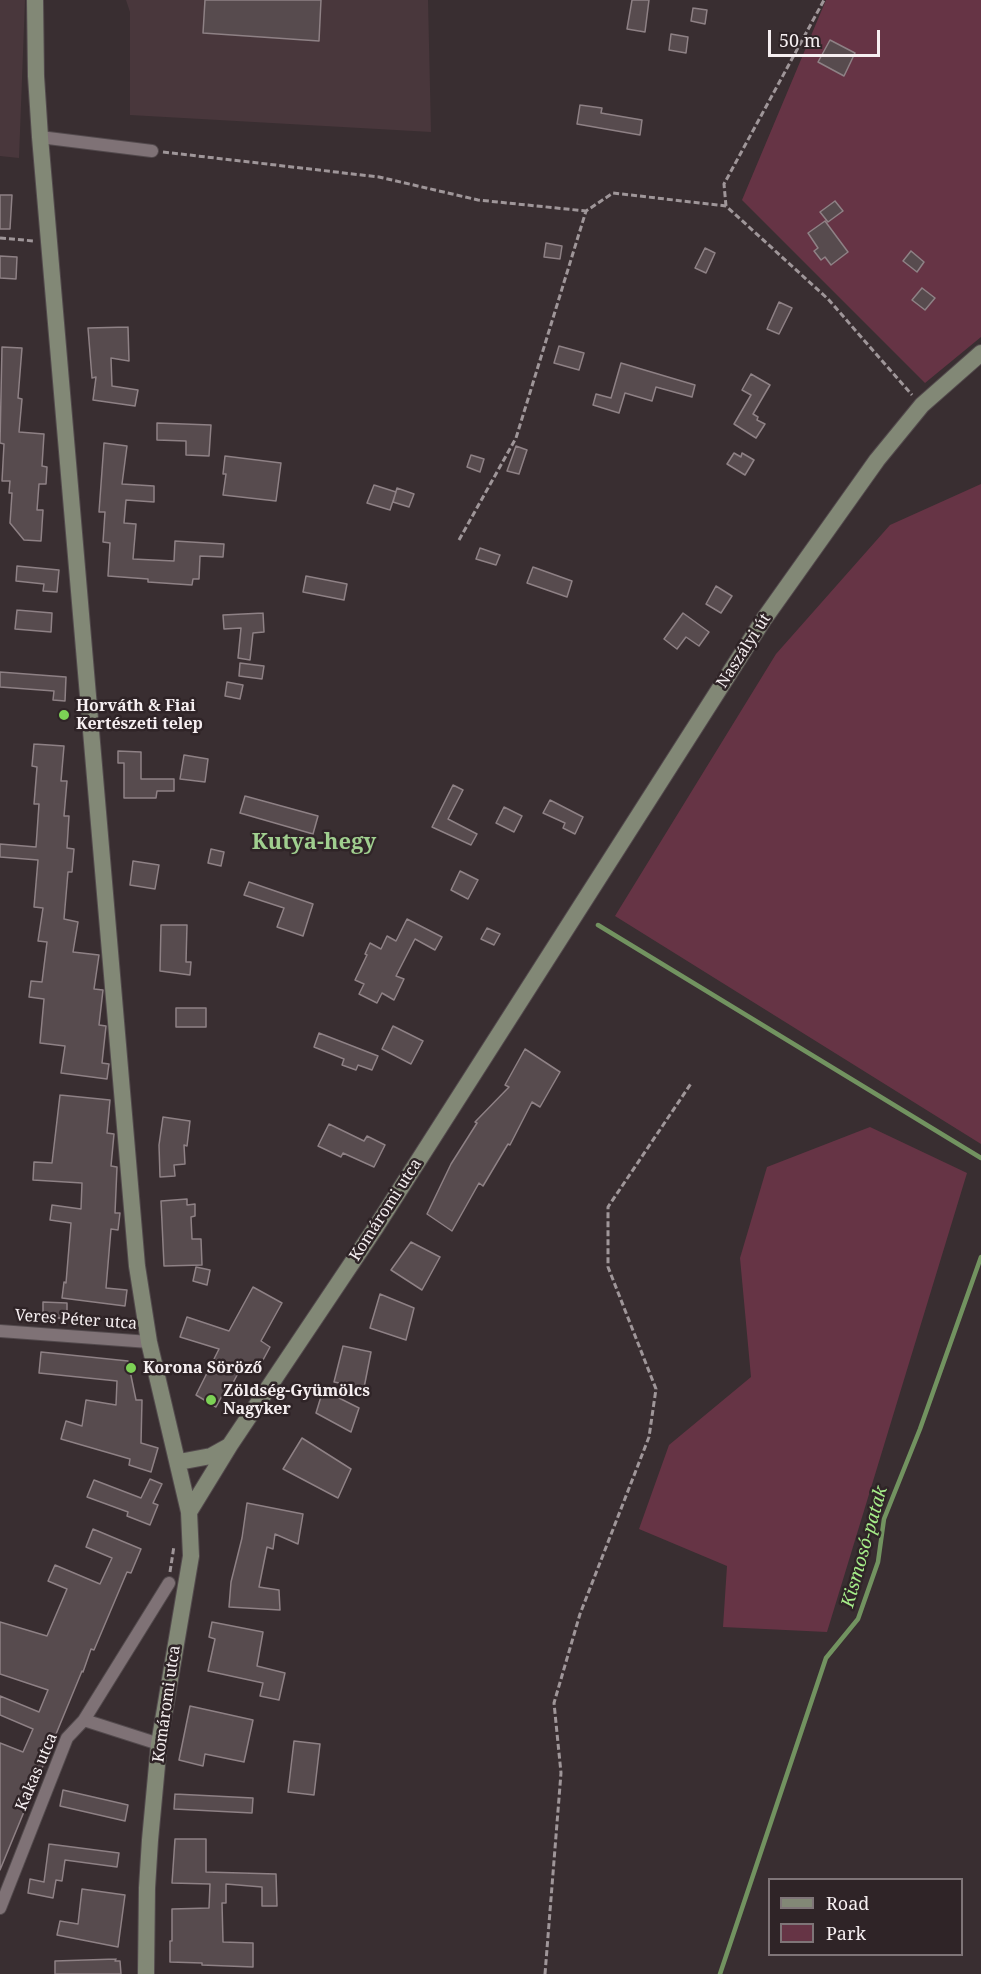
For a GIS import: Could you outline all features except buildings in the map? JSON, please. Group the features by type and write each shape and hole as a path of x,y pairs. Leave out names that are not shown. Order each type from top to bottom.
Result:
{"main road":[{"path":"35,0 36,76 48,242 137,1266 149,1342 189,1512"},
{"name":"Naszályi út","path":"538,974 764,619 876,459 922,405 981,353"},
{"name":"Komáromi utca","path":"146,1974 147,1888 159,1744 190,1556 189,1512 230,1445 376,1227 538,974"},
{"path":"179,1462 211,1456 230,1445"}],"street":[{"path":"40,137 152,151"},
{"name":"Veres Péter utca","path":"0,1331 149,1342"},
{"name":"Kakas utca","path":"0,1908 67,1738 84,1720 169,1582"},
{"path":"84,1720 159,1744"}],"path":[{"path":"726,206 724,184 824,0"},
{"path":"152,151 379,177 478,200 586,211"},
{"path":"459,540 516,438 586,211 613,193 726,206 828,299 922,405"},
{"path":"0,238 48,242"},
{"path":"545,1974 561,1773 554,1703 580,1614 649,1437 656,1389 608,1267 608,1207 692,1082"}],"shaded area":[{"path":"0,0 25,0 19,158 0,156"},
{"path":"126,0 428,0 431,132 130,115 130,12"}],"green space":[{"path":"826,0 981,0 981,337 925,383 742,200"},
{"path":"981,484 981,1144 615,916 776,654 890,525"},
{"path":"870,1127 967,1173 827,1632 723,1627 727,1566 639,1529 669,1445 751,1377 740,1258 767,1167"}],"waterway":[{"path":"598,925 981,1158"},
{"name":"Kismosó-patak","path":"720,1974 826,1658 858,1619 878,1562 884,1519 920,1429 981,1257"}],"place":[{"name":"Horváth & Fiai Kertészeti telep","path":"64,715"},
{"name":"Korona Söröző","path":"131,1368"},
{"name":"Zöldség-Gyümölcs Nagyker","path":"211,1400"}],"district":[{"name":"Kutya-hegy","path":"314,843"}]}
